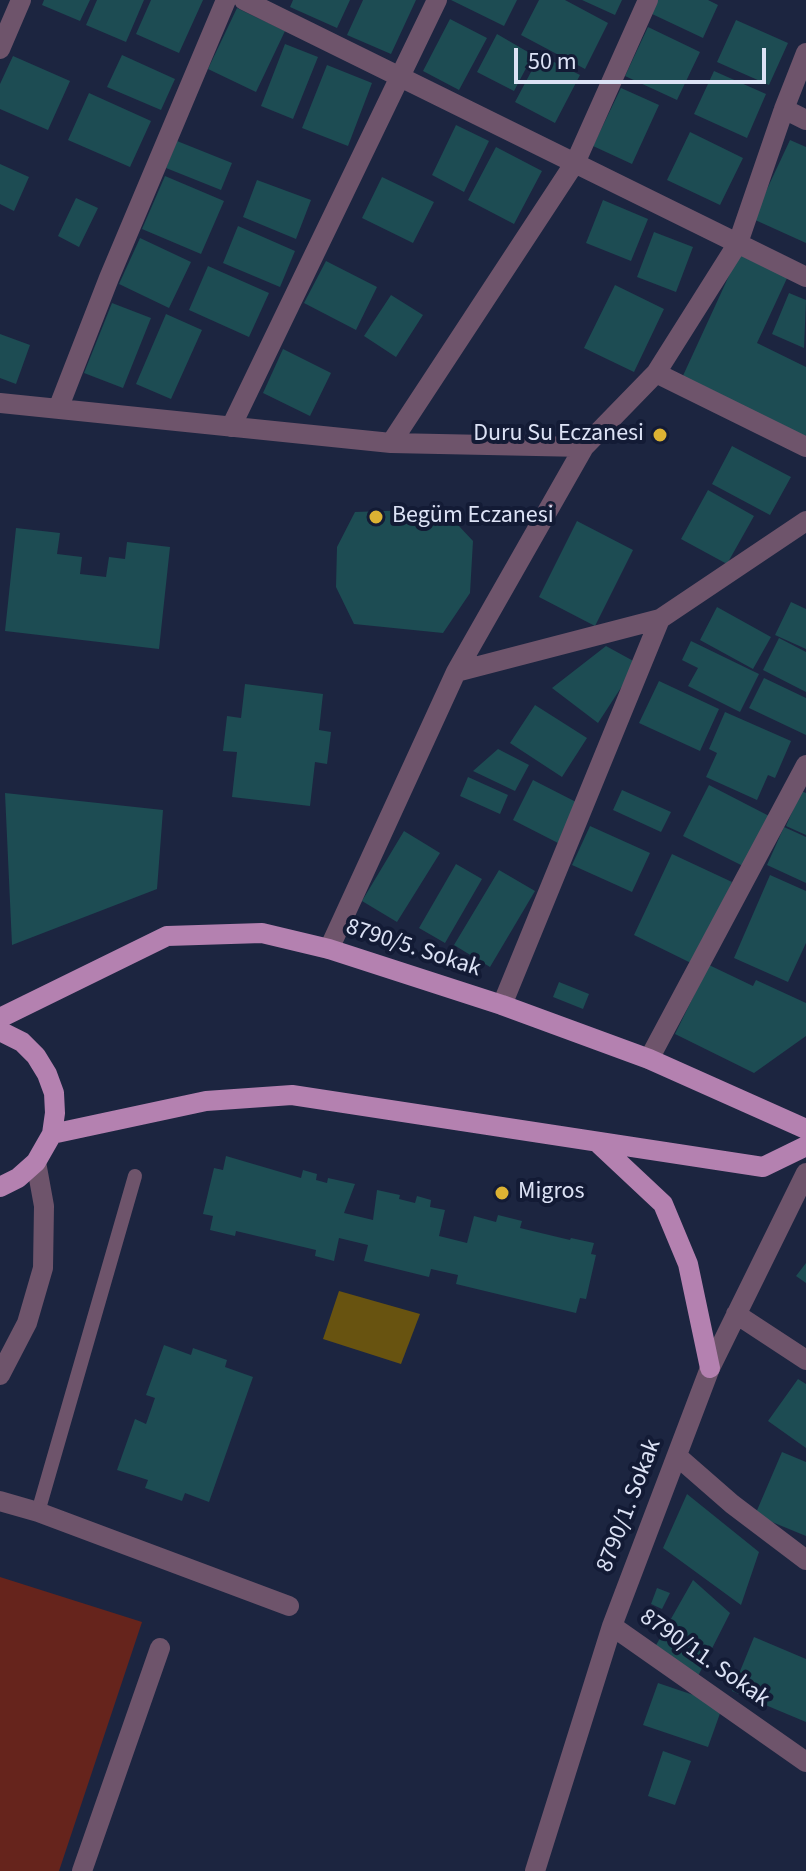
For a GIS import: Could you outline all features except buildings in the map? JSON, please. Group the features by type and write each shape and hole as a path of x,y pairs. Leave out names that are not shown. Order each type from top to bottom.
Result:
{"main road":[{"name":"8790/5. Sokak","path":"0,1018 167,936 262,933 329,949 502,1005 649,1059 806,1129"},
{"path":"0,1031 22,1042 36,1056 54,1093 55,1113 52,1134 36,1162 18,1178 0,1187"},
{"path":"52,1134 206,1101 292,1095 763,1167 806,1146"},
{"path":"599,1144 663,1204 688,1264 710,1368"}],"street":[{"path":"0,49 21,0"},
{"path":"58,409 109,278 226,0"},
{"path":"244,0 275,7 400,77 576,161 806,277"},
{"path":"231,427 437,0"},
{"path":"391,443 576,161 648,0"},
{"path":"329,949 456,672 584,447 656,373 738,243 806,53"},
{"path":"784,109 806,120"},
{"path":"656,373 806,447"},
{"path":"0,403 391,443 584,447"},
{"path":"456,672 660,619 806,521"},
{"path":"502,1005 660,619"},
{"path":"649,1059 806,765"},
{"path":"0,1375 27,1323 43,1268 44,1206 36,1162"},
{"name":"8790/1. Sokak","path":"535,1871 612,1626 710,1368 806,1173"},
{"path":"736,1314 806,1360"},
{"path":"677,1456 732,1504 806,1560"},
{"path":"0,1501 38,1512 289,1606"},
{"name":"8790/11. Sokak","path":"612,1626 806,1762"},
{"path":"82,1871 160,1648"}],"lane":[{"path":"38,1512 135,1176"}],"shaded area":[{"path":"339,1291 420,1314 401,1364 323,1339"},
{"path":"0,1577 142,1622 59,1871 0,1871"}],"place":[{"name":"Duru Su Eczanesi","path":"660,435"},
{"name":"Begüm Eczanesi","path":"376,517"},
{"name":"Migros","path":"502,1193"}]}
